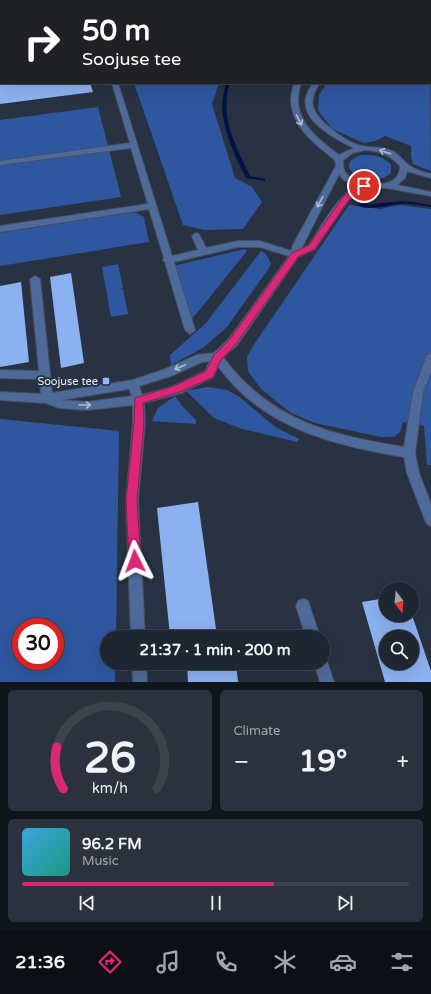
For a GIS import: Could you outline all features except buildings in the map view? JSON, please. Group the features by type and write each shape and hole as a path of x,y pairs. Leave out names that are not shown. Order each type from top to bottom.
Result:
{"street":[{"path":"115,84 167,260 190,330"},
{"path":"298,84 296,86 294,99 297,116 302,126 338,163 345,177 364,186 386,186 431,194"},
{"path":"316,84 310,97 309,107 314,116 332,134 360,148"},
{"path":"0,163 133,145"},
{"path":"47,399 59,404 87,406 138,400 177,390 209,374 217,357 233,342 295,255 297,244 338,163 347,152 360,148 371,148 387,152 400,160 404,166 405,172 402,178 395,183 386,186"},
{"path":"404,166 419,173 431,176"},
{"path":"167,260 238,244 260,244 295,255 312,247 345,199 352,192 364,186"},
{"path":"0,229 151,206"},
{"path":"196,236 203,252"},
{"path":"35,279 47,399"},
{"path":"0,396 47,399 63,395 108,389 133,384 167,373 201,358 217,357"},
{"path":"217,357 238,384 274,413 317,433 365,446 409,453"},
{"path":"431,358 418,392 409,453 413,473 431,520"},
{"path":"0,374 45,376"},
{"path":"133,384 138,400 139,423 132,500 138,630"},
{"path":"304,606 311,630"},
{"path":"139,670 140,682"},
{"path":"323,670 327,682"}],"shaded area":[{"path":"134,84 219,84 212,104 235,178 252,187 262,202 243,229 204,230 183,225"},
{"path":"326,84 430,84 431,171 413,164 411,146 385,136 375,141 364,143 332,129 318,110 319,95"},
{"path":"98,107 121,197 0,215 0,120"},
{"path":"361,155 374,155 385,160 391,165 391,173 383,178 373,180 364,179 356,175 351,171 349,165 352,160"},
{"path":"349,205 380,209 400,205 431,209 431,465 427,465 424,426 403,422 400,432 394,437 381,437 315,423 291,413 261,389 248,371 247,357 253,346"},
{"path":"134,212 144,217 149,242 0,266 0,233"},
{"path":"245,249 247,251 197,313 192,318 188,316 173,266"},
{"path":"261,251 266,254 271,264 227,327 203,348 171,365 170,355 206,323"},
{"path":"118,264 123,288 120,289 123,289 128,314 111,317 102,267"},
{"path":"208,387 227,390 238,396 277,428 299,439 297,442 242,429 214,418 186,391"},
{"path":"175,396 182,406 196,420 196,424 152,421 158,408"},
{"path":"0,419 119,431 116,630 100,630 100,670 115,670 115,682 0,682"}],"waterway":[{"path":"228,84 224,107 233,143 248,177 263,180"},
{"path":"359,205 373,206 405,202 431,206"}],"place":[{"name":"Soojuse tee","path":"106,381"}],"route":[{"path":"135,561 132,500 139,423 138,400 177,390 209,374 217,357 233,342 295,255 312,247 345,199 352,192 364,186"}]}
